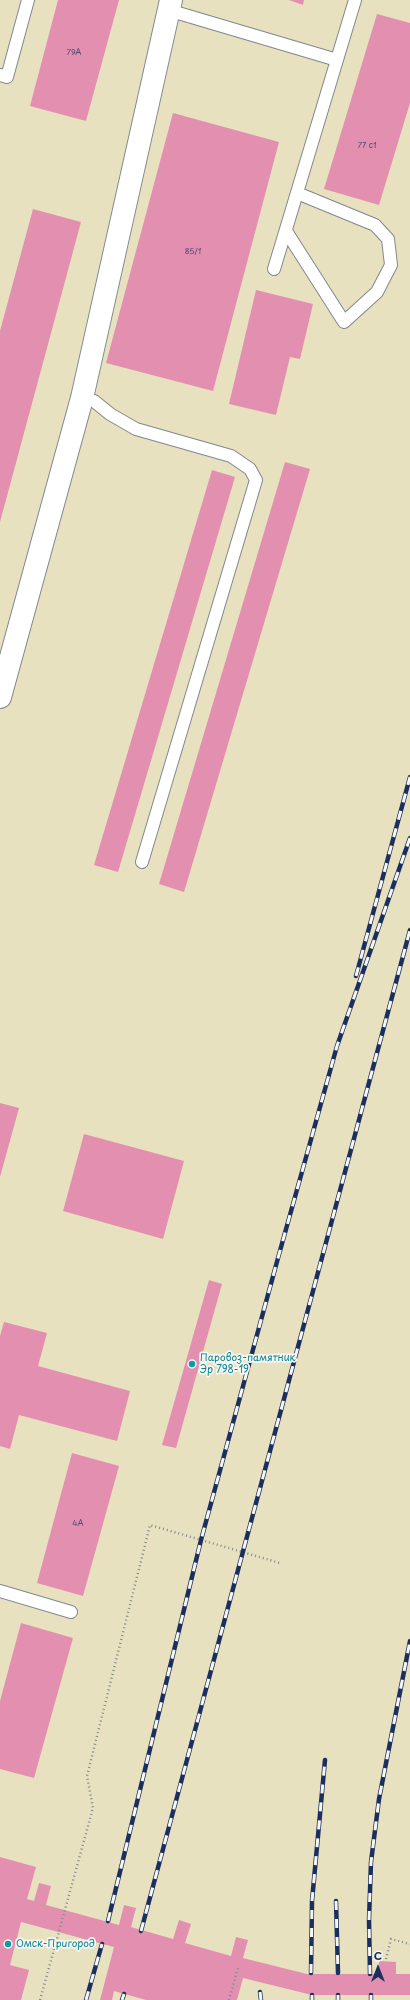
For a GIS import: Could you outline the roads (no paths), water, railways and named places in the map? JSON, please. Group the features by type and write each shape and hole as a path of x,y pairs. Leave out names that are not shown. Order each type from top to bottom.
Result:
{"street":[{"path":"0,697 7,647 82,398 170,5"}],"lane":[{"path":"0,75 7,77 28,0"},
{"path":"274,269 355,0"},
{"path":"170,5 337,60"},
{"path":"286,231 344,322 377,292 391,265 388,239 375,225 297,193"},
{"path":"82,398 94,401 110,414 136,429 231,456 250,469 256,480 142,862"},
{"path":"0,1591 71,1612"}],"railway":[{"path":"356,976 410,777"},
{"path":"108,1921 201,1540 337,1046 410,838"},
{"path":"141,1931 410,930"},
{"path":"370,1974 369,1920 371,1862 379,1799 410,1641"},
{"path":"311,1973 312,1901 325,1760"},
{"path":"336,1901 338,1973"},
{"path":"86,2000 102,1944"},
{"path":"260,1992 261,2000"},
{"path":"122,2000 124,1994"},
{"path":"312,1995 312,2000"},
{"path":"338,1995 338,2000"},
{"path":"371,1995 371,2000"}],"place":[{"name":"Паровоз-памятник Эр 798-19","path":"192,1364"},
{"name":"Омск-Пригород","path":"8,1944"}]}
